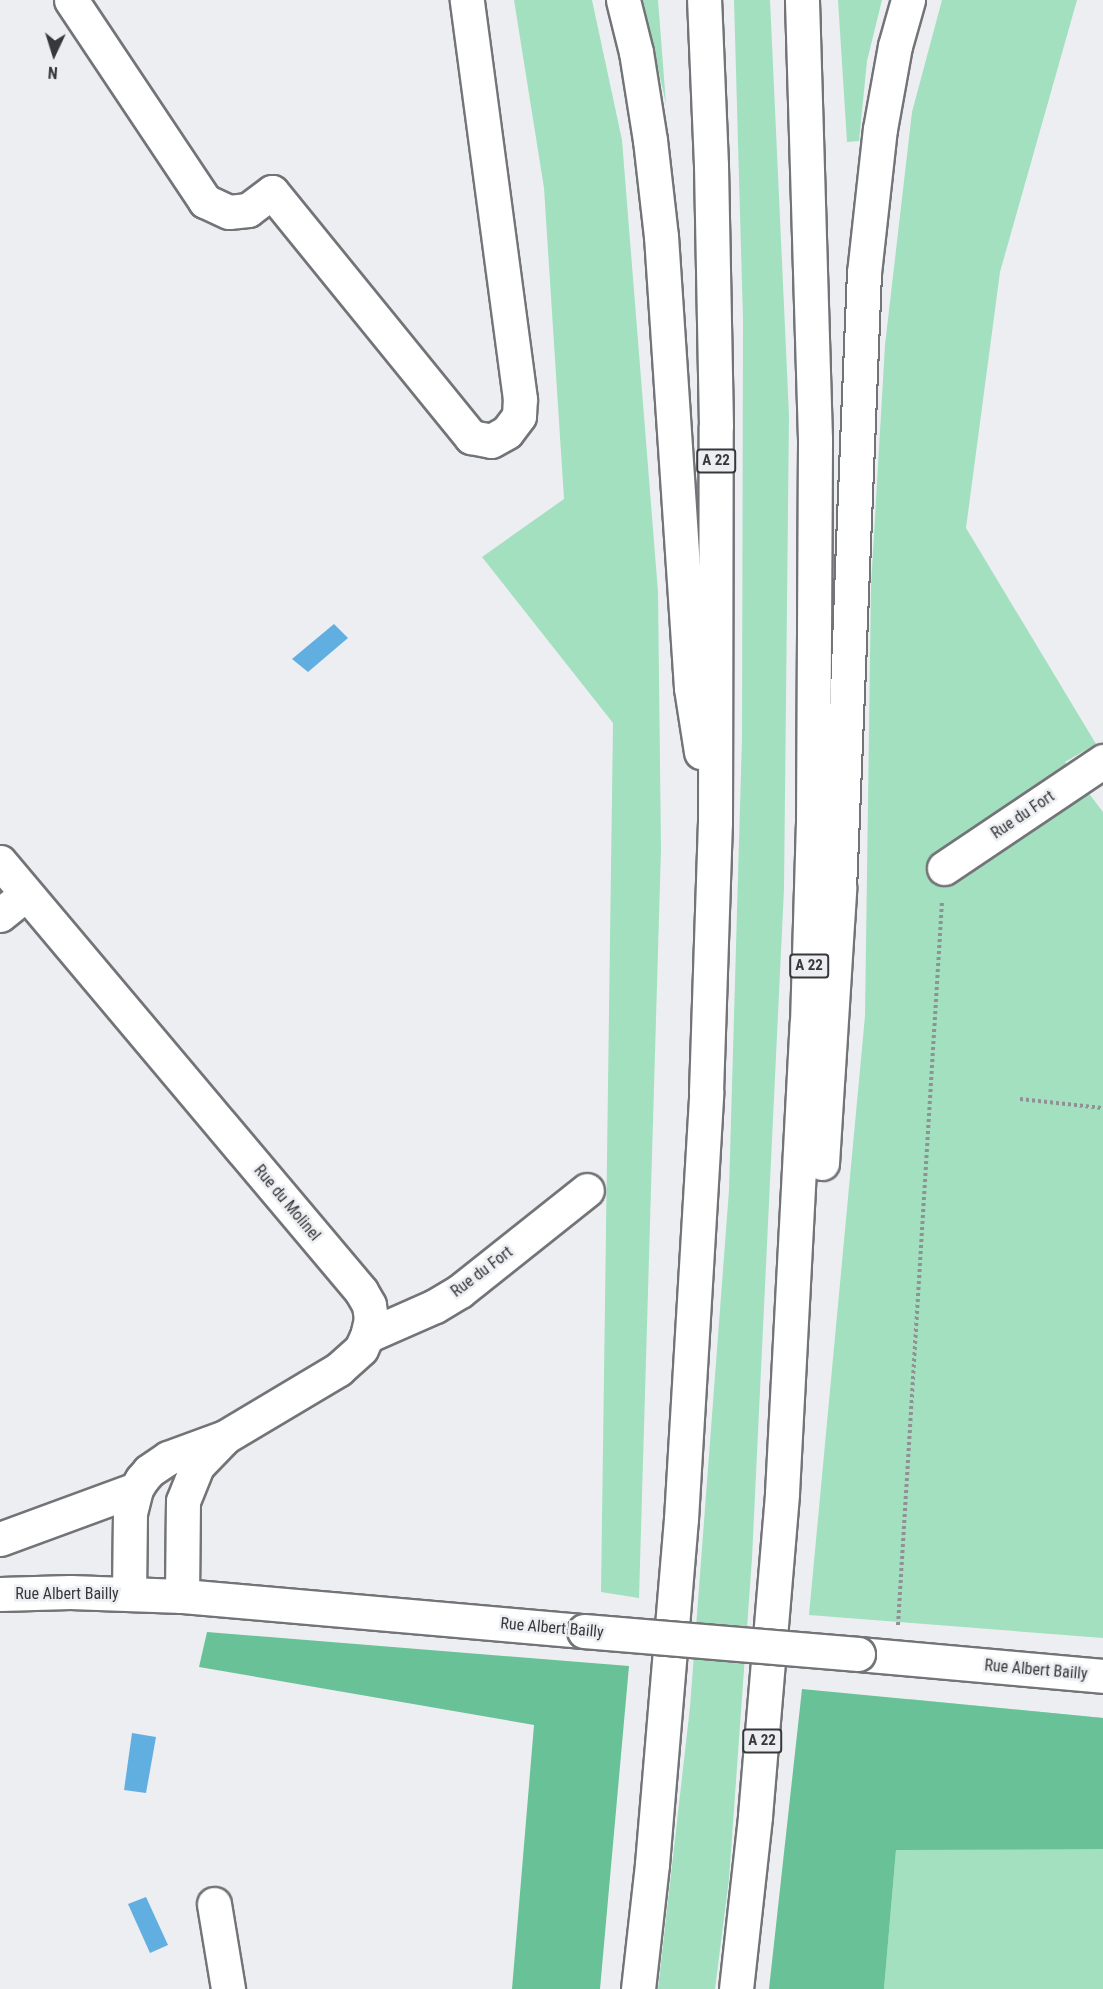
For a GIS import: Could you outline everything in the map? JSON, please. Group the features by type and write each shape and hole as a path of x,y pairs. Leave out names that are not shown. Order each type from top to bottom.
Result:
{"main road":[{"path":"71,0 205,201 229,212 248,210 272,192 471,437 491,441 507,432 519,416 520,399 467,0"},
{"path":"623,0 636,52 656,187 669,330 692,698 715,823"},
{"name":"A 22","path":"638,1989 652,1864 681,1519 706,1092 715,823 716,437 711,165 704,0"},
{"name":"A 22","path":"736,1989 755,1816 782,1493 807,1023 813,804 815,439 802,0"},
{"path":"782,1493 809,1299 826,1119 839,889 864,273 880,129 896,46 908,0"},
{"name":"Rue du Fort","path":"944,868 1103,761"},
{"name":"Rue du Molinel","path":"0,862 361,1291 369,1305 371,1319 367,1336"},
{"path":"0,915 26,894"},
{"name":"Rue du Fort","path":"367,1336 435,1306 460,1291 587,1190"},
{"path":"129,1594 129,1528 136,1489 149,1471 168,1458 225,1437 339,1369 361,1349 367,1336"},
{"path":"182,1596 183,1501 197,1466 225,1437"},
{"path":"0,1539 136,1489"},
{"name":"Rue Albert Bailly","path":"0,1594 70,1592 182,1596 1103,1676"},
{"path":"214,1904 228,1989"}],"path":[{"path":"897,1634 944,868"},
{"path":"1020,1099 1103,1108"}],"green space":[{"path":"514,0 592,0 622,140 658,592 661,849 639,1598 601,1592 613,723 482,557 564,499 544,188"},
{"path":"643,0 658,0 666,104"},
{"path":"734,0 770,0 789,415 784,889 752,1558 729,1879 715,1989 658,1989 690,1707 729,1190 742,737 743,320"},
{"path":"838,0 882,0 867,61 859,141 847,142"},
{"path":"942,0 1077,0 1000,272 966,528 1096,744 1065,762 1103,812 1103,1638 809,1615 865,1016 871,586 885,345 912,112"},
{"path":"207,1632 629,1666 600,1989 512,1989 534,1725 199,1667"},
{"path":"802,1689 1103,1718 1103,1849 896,1850 884,1989 769,1989"},
{"path":"909,1699 1103,1718 1103,1989 884,1989"}],"water":[{"path":"334,624 348,638 308,672 292,659"},
{"path":"132,1733 156,1737 146,1793 124,1790"},
{"path":"146,1897 168,1945 150,1953 128,1904"}]}
